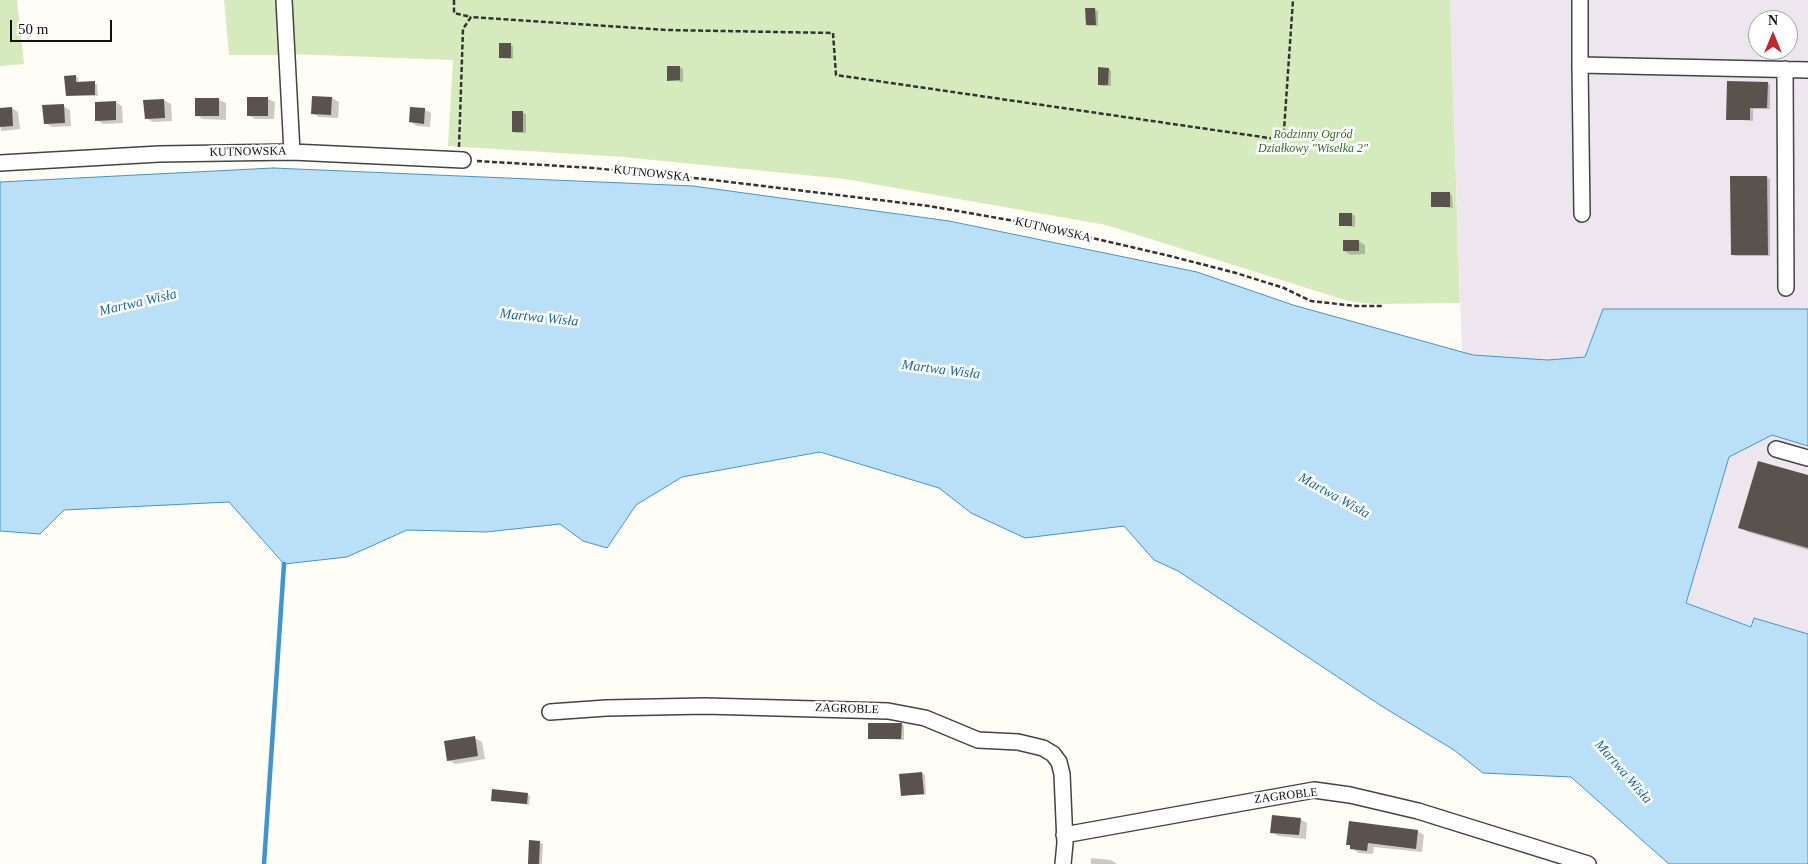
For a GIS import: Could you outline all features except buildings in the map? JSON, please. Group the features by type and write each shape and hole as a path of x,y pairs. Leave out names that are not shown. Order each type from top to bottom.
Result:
{"street":[{"path":"284,0 292,152"},
{"path":"1580,0 1582,214"},
{"path":"1580,65 1808,70"},
{"path":"1785,69 1786,288"},
{"name":"KUTNOWSKA","path":"0,163 159,154 292,152 462,160"},
{"path":"1776,449 1808,458"},
{"name":"ZAGROBLE","path":"550,712 606,708 705,706 860,709 906,713 978,740 1032,745 1043,748 1053,754 1059,762 1062,774 1063,864"},
{"name":"ZAGROBLE","path":"1064,834 1314,790 1350,795 1418,811 1561,860 1588,864"}],"path":[{"path":"454,0 454,13 471,18 667,30 833,33 836,75 1276,139 1284,130 1293,0"},
{"path":"459,145 463,29 471,18"},
{"name":"KUTNOWSKA","path":"462,160 593,168 903,202 1032,224 1236,273 1293,292 1311,301 1356,306 1382,306"}],"shaded area":[{"path":"1450,0 1808,0 1808,309 1603,309 1585,357 1548,360 1473,355 1462,352"},
{"path":"1772,435 1808,446 1808,634 1755,618 1751,627 1686,603 1729,457"}],"green space":[{"path":"0,0 17,0 24,64 0,66"},
{"path":"224,0 276,0 280,55 229,55"},
{"name":"Rodzinny Ogród Działkowy \"Wisełka 2\"","path":"288,0 1450,0 1460,303 1374,304 1348,301 1106,225 845,179 623,157 448,146 453,60 290,54"}],"water":[{"name":"Martwa Wisła","path":"273,168 693,186 949,221 1197,272 1293,305 1473,355 1548,360 1585,357 1603,309 1808,309 1808,446 1772,435 1729,457 1686,603 1751,627 1754,618 1808,634 1808,864 1669,864 1571,777 1483,773 1454,750 1383,707 1178,571 1154,560 1124,526 1025,538 971,513 939,488 820,452 682,477 636,505 607,548 583,541 560,524 486,532 407,530 347,557 284,564 229,502 64,510 40,534 0,531 0,182"}],"waterway":[{"path":"264,864 284,564"}]}
